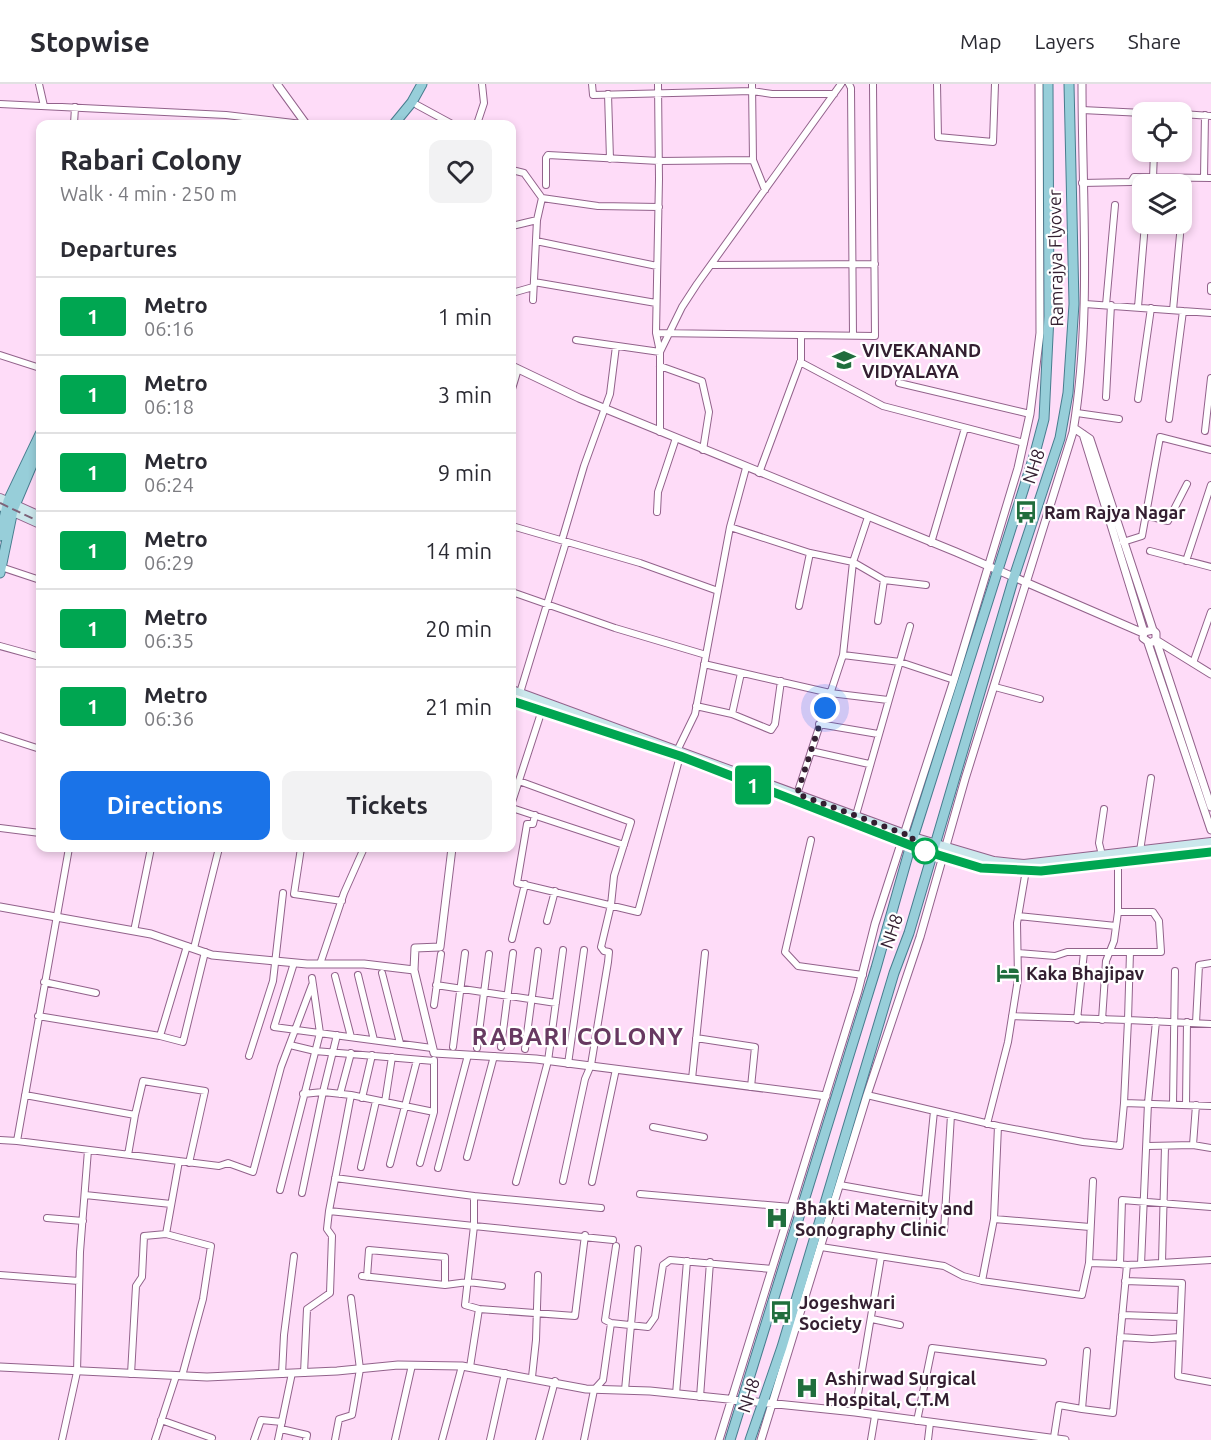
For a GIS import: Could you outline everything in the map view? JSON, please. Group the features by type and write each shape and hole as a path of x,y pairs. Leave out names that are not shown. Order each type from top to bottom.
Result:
{"main road":[{"path":"397,120 412,102 422,84"},
{"path":"405,120 417,105 428,84"},
{"name":"Ramrajya Flyover","path":"997,569 1044,419 1049,295 1048,84"},
{"name":"Ramrajya Flyover","path":"1061,432 1068,393 1074,304 1069,84"},
{"path":"1041,276 1049,295"},
{"name":"NH8","path":"750,1440 782,1347 1014,577 1061,432"},
{"path":"0,536 7,505 36,443"},
{"path":"1,570 7,505 36,457"},
{"path":"7,505 36,515"},
{"path":"7,505 36,522"},
{"name":"NH8","path":"730,1440 736,1400 876,968 908,852 908,837 997,569"},
{"path":"516,696 797,794 856,818"},
{"path":"516,697 542,710 678,753 993,866 1026,870 1211,848"},
{"path":"945,850 994,861 1024,864 1211,842"}],"street":[{"path":"39,84 44,106"},
{"path":"277,84 301,120"},
{"path":"478,120 484,103 482,84"},
{"path":"592,84 593,94 752,88 772,94 834,94"},
{"path":"658,84 659,207 656,333 660,352 660,432"},
{"path":"660,352 682,307 841,84"},
{"path":"849,84 851,88 853,334"},
{"path":"656,333 875,336 873,84"},
{"path":"938,84 938,137 993,142 995,84"},
{"path":"719,1440 736,1400 772,1269 863,975 875,924 908,837 1024,443 1038,353 1041,276 1039,84"},
{"path":"761,1440 945,850 1078,413 1085,304 1082,84"},
{"path":"752,88 753,160 765,190"},
{"path":"608,94 610,159"},
{"path":"0,104 226,115 269,120"},
{"path":"417,105 445,120"},
{"path":"74,120 75,107"},
{"path":"1082,110 1132,112"},
{"path":"1192,115 1208,116 1207,178"},
{"path":"546,185 547,156 600,156 610,159 659,161 753,160"},
{"path":"516,171 524,173 542,198 598,206 659,207"},
{"path":"1082,183 1132,180"},
{"path":"533,300 537,220 542,198"},
{"path":"1106,398 1109,305 1116,205"},
{"path":"516,225 537,220"},
{"path":"1138,307 1144,234"},
{"path":"1173,310 1180,234"},
{"path":"536,241 657,266"},
{"path":"711,265 875,264"},
{"path":"516,292 534,285 656,303"},
{"path":"1211,286 1211,291"},
{"path":"1085,304 1211,313"},
{"path":"1138,399 1151,308"},
{"path":"1169,419 1184,310"},
{"path":"759,473 800,362 801,334"},
{"path":"576,340 660,352"},
{"path":"516,693 547,603 584,466 610,394 616,346"},
{"path":"0,355 36,367"},
{"path":"800,362 883,406 1024,443"},
{"path":"660,366 702,381 709,412 703,450"},
{"path":"516,368 605,409 997,569 1025,583 1144,632 1153,630"},
{"path":"1205,431 1211,378"},
{"path":"899,383 1030,414"},
{"path":"1078,413 1119,419"},
{"path":"931,543 965,428"},
{"path":"1061,432 1074,428"},
{"path":"1074,428 1090,439 1211,807"},
{"path":"1083,434 1144,632 1143,638 1148,643 1211,830"},
{"path":"1124,542 1142,537 1144,515 1160,437 1211,450"},
{"path":"657,512 658,492 676,438"},
{"path":"535,814 532,824 527,824 517,883 638,912 678,753 696,706 730,527 746,468"},
{"path":"1144,515 1168,521 1187,484"},
{"path":"1186,561 1211,485"},
{"path":"797,794 843,655 853,562 868,517"},
{"path":"516,527 640,563 718,591"},
{"path":"730,527 810,553 853,562 884,580 926,585"},
{"path":"1150,551 1211,567"},
{"path":"799,606 810,553"},
{"path":"1,570 36,579"},
{"path":"878,621 884,580"},
{"path":"516,593 615,628 706,655"},
{"path":"1193,663 1211,612"},
{"path":"856,818 869,764 910,626"},
{"path":"1148,643 1156,640"},
{"path":"1156,640 1211,674"},
{"path":"0,646 36,656"},
{"path":"843,655 900,662 954,680"},
{"path":"704,664 830,693 888,700"},
{"path":"732,714 741,673"},
{"path":"696,706 732,714 766,729 774,728 782,681"},
{"path":"995,687 1040,699"},
{"path":"516,791 542,710"},
{"path":"819,724 878,734"},
{"path":"0,736 36,748"},
{"path":"811,751 869,764"},
{"path":"1140,851 1151,778"},
{"path":"519,782 631,822 614,876 611,905 601,947 604,951 609,952 608,962 591,1065 585,1079 563,1181"},
{"path":"516,809 624,846"},
{"path":"1102,855 1099,843 1104,809"},
{"path":"0,828 36,832"},
{"path":"811,840 785,952 798,966 863,975"},
{"path":"17,1141 68,852"},
{"path":"134,931 150,852"},
{"path":"160,1036 190,947 218,852"},
{"path":"300,852 294,894 342,901"},
{"path":"320,964 362,852"},
{"path":"420,1162 434,1112 433,1054 414,970 415,948 440,947 452,852"},
{"path":"1102,1020 1106,961 1111,952 1118,912 1118,859"},
{"path":"987,1124 1012,1016 1018,979 1018,916 1026,870"},
{"path":"512,939 525,885"},
{"path":"547,921 555,891"},
{"path":"249,1056 277,961 283,893"},
{"path":"0,907 134,931 205,952 294,963 364,964 414,970"},
{"path":"1018,953 1055,956 1067,952 1161,952 1160,921 1153,912 1118,912"},
{"path":"1018,916 1116,926"},
{"path":"516,1182 548,1061 563,950"},
{"path":"568,1064 584,950"},
{"path":"525,1049 538,951"},
{"path":"38,1016 160,1036 183,1042 205,952"},
{"path":"1077,1020 1084,952"},
{"path":"867,1095 987,1124 1083,1142 1120,1146 1131,952"},
{"path":"453,1047 465,953"},
{"path":"501,1047 513,953"},
{"path":"692,1079 705,953"},
{"path":"434,1005 441,954"},
{"path":"477,1048 489,954"},
{"path":"294,963 274,1027 400,1043 433,1054 494,1056 591,1065 825,1096"},
{"path":"1196,1023 1199,965 1211,963"},
{"path":"1173,1104 1174,971"},
{"path":"382,973 400,1043"},
{"path":"358,975 374,1040"},
{"path":"335,976 351,1037"},
{"path":"0,1140 189,1163 219,1166 228,1163 253,1172 290,1046 312,981 320,1033 280,1190"},
{"path":"44,982 96,993"},
{"path":"436,986 556,1003"},
{"path":"1012,1016 1211,1024"},
{"path":"1141,1264 1146,1202 1148,1103 1156,1021"},
{"path":"1186,1105 1187,1022"},
{"path":"302,1193 337,1035"},
{"path":"696,1038 755,1047 751,1087"},
{"path":"290,1046 315,1051 417,1060 433,1054"},
{"path":"340,1094 351,1053"},
{"path":"362,1098 372,1055"},
{"path":"438,1168 468,1055"},
{"path":"467,1157 494,1056"},
{"path":"385,1102 392,1057"},
{"path":"390,1164 403,1106 417,1060"},
{"path":"592,1182 616,1069"},
{"path":"128,1155 143,1081 205,1091 189,1163"},
{"path":"303,1094 323,1092 351,1095 434,1112"},
{"path":"25,1095 135,1115"},
{"path":"304,1373 308,1309 330,1293 332,1236 327,1229 334,1178 351,1095"},
{"path":"361,1167 376,1101"},
{"path":"1124,1102 1211,1106"},
{"path":"1193,1145 1196,1105"},
{"path":"922,1231 934,1111"},
{"path":"944,1231 951,1115"},
{"path":"982,1281 994,1219 998,1126"},
{"path":"652,1127 704,1137"},
{"path":"1148,1146 1193,1145 1211,1148"},
{"path":"1162,1262 1165,1146"},
{"path":"62,1440 77,1372 82,1221 88,1150"},
{"path":"166,1234 178,1161"},
{"path":"334,1178 474,1196 601,1208"},
{"path":"821,1247 944,1266 963,1276 982,1281 1082,1295 1089,1263 1093,1181"},
{"path":"840,1185 924,1200"},
{"path":"640,1194 791,1207"},
{"path":"85,1195 171,1204"},
{"path":"474,1196 474,1226 465,1305 479,1309 575,1316 585,1235"},
{"path":"1054,1437 1059,1405 1113,1413 1125,1281 1122,1200 1211,1207"},
{"path":"329,1212 585,1235 615,1243 606,1320 631,1326 648,1327 654,1321 663,1265 670,1260 772,1269"},
{"path":"46,1218 82,1221"},
{"path":"994,1219 1090,1227"},
{"path":"131,1374 136,1286 142,1277 144,1236 166,1234 211,1245 203,1299 179,1376 155,1440"},
{"path":"626,1390 638,1249"},
{"path":"445,1284 445,1257 369,1250 365,1277 445,1284 468,1282 501,1286"},
{"path":"282,1374 284,1335 294,1256"},
{"path":"855,1412 872,1319 880,1257"},
{"path":"1089,1263 1141,1264 1211,1260"},
{"path":"676,1394 687,1261"},
{"path":"700,1397 710,1262"},
{"path":"0,1275 80,1281"},
{"path":"532,1377 538,1275"},
{"path":"1125,1281 1182,1283 1178,1376 1211,1382"},
{"path":"335,1440 339,1419 352,1415 360,1369 351,1298"},
{"path":"442,1440 466,1367 479,1309"},
{"path":"1122,1315 1180,1317"},
{"path":"872,1319 900,1325"},
{"path":"584,1440 594,1390 603,1380 611,1323"},
{"path":"1120,1337 1152,1339 1179,1337"},
{"path":"917,1421 932,1348 1043,1362"},
{"path":"1082,1409 1087,1351"},
{"path":"0,1367 179,1376 304,1373 412,1365 466,1367 555,1381 594,1390 676,1394 855,1412 1020,1437 1054,1437 1065,1440"},
{"path":"394,1440 412,1365"},
{"path":"278,1440 292,1373"},
{"path":"490,1440 505,1373"},
{"path":"539,1440 555,1381"},
{"path":"871,1440 875,1416"},
{"path":"161,1420 212,1437"},
{"path":"254,1440 261,1420 307,1435 306,1440"},
{"path":"928,1440 930,1423"}],"railway":[{"path":"0,503 36,520"},
{"path":"516,702 680,756 925,851 981,868 1041,871 1211,852"}],"metro line":[{"name":"1","path":"516,702 680,756 690,762 864,826 948,860 981,868 1004,871 1041,871 1211,852"}],"place":[{"name":"VIVEKANAND VIDYALAYA","path":"844,360"},
{"name":"Ram Rajya Nagar","path":"1026,512"},
{"name":"Kaka Bhajipav","path":"1008,973"},
{"name":"Bhakti Maternity and Sonography Clinic","path":"777,1218"},
{"name":"Jogeshwari Society","path":"781,1312"},
{"name":"Ashirwad Surgical Hospital, C.T.M","path":"807,1388"}],"district":[{"name":"RABARI COLONY","path":"578,1036"}],"route":[{"path":"825,708 797,794 913,837 912,841 927,846 925,851"}]}
